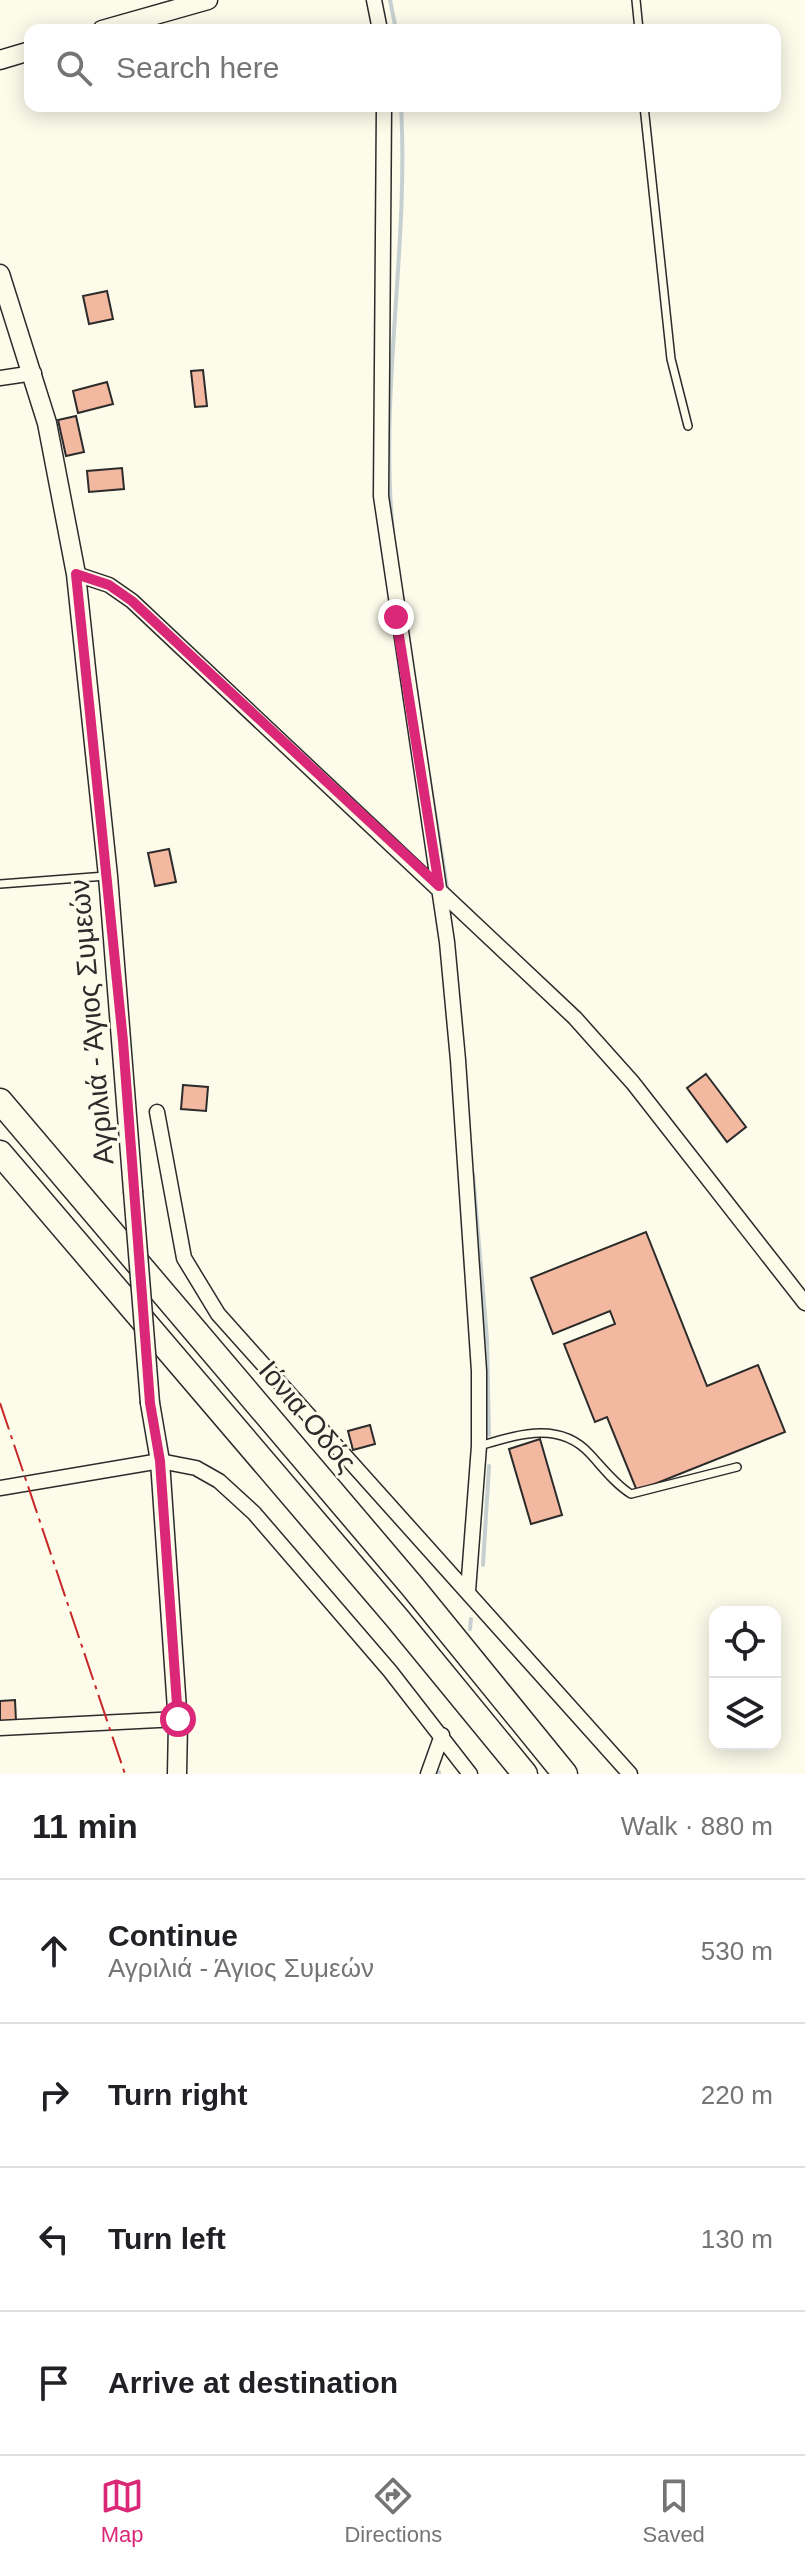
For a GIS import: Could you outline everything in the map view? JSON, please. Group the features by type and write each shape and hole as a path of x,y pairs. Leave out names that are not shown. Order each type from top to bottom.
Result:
{"highway":[{"name":"Ιόνια Οδός","path":"0,1101 412,1586 565,1774"},
{"path":"0,1153 525,1774"}],"main road":[{"path":"123,24 208,0"},
{"path":"0,60 24,53"},
{"name":"Αγριλιά - Άγιος Συμεών","path":"0,274 34,373 64,498 76,574 108,876 150,1403 160,1461 178,1719 177,1774"}],"street":[{"path":"374,0 379,24"},
{"path":"384,112 381,496 439,886 458,1060 479,1371 479,1446 468,1591"},
{"path":"0,378 34,373"},
{"path":"76,574 109,585 132,601 535,976 604,1049 805,1303"},
{"path":"157,1112 177,1235 193,1278 271,1374 630,1774"},
{"path":"0,1488 160,1461 181,1463 219,1481 254,1513 442,1735 470,1774"},
{"path":"0,1728 178,1719"},
{"path":"428,1774 442,1735"}],"lane":[{"path":"636,0 638,24"},
{"path":"645,112 671,359 688,426"},
{"path":"0,884 108,876"},
{"path":"479,1446 525,1433 564,1436 583,1446 631,1494 737,1467"}],"building":[{"path":"107,291 113,319 89,324 83,296"},
{"path":"203,370 207,406 195,407 191,371"},
{"path":"107,382 113,404 78,413 73,391"},
{"path":"76,416 84,452 66,456 58,420"},
{"path":"122,468 124,489 89,492 87,471"},
{"path":"169,849 176,882 155,886 148,853"},
{"path":"706,1074 746,1127 727,1142 687,1088"},
{"path":"183,1085 208,1087 206,1111 181,1109"},
{"path":"646,1232 707,1386 758,1365 785,1432 637,1491 607,1417 595,1422 564,1344 615,1324 610,1311 553,1334 531,1278"},
{"path":"370,1425 375,1444 353,1450 348,1431"},
{"path":"540,1439 562,1515 531,1524 509,1449"},
{"path":"15,1700 16,1721 0,1722 0,1701"}],"waterway":[{"path":"390,0 395,24"},
{"path":"393,533 389,426 401,213 401,112"},
{"path":"429,775 447,887"},
{"path":"473,1174 487,1339 489,1435"},
{"path":"483,1565 489,1466"},
{"path":"470,1629 471,1619"}],"power":[{"path":"0,1403 125,1774"}],"route":[{"path":"178,1719 160,1461 150,1403 123,1041 76,574 109,585 132,601 439,886 396,617"}]}
